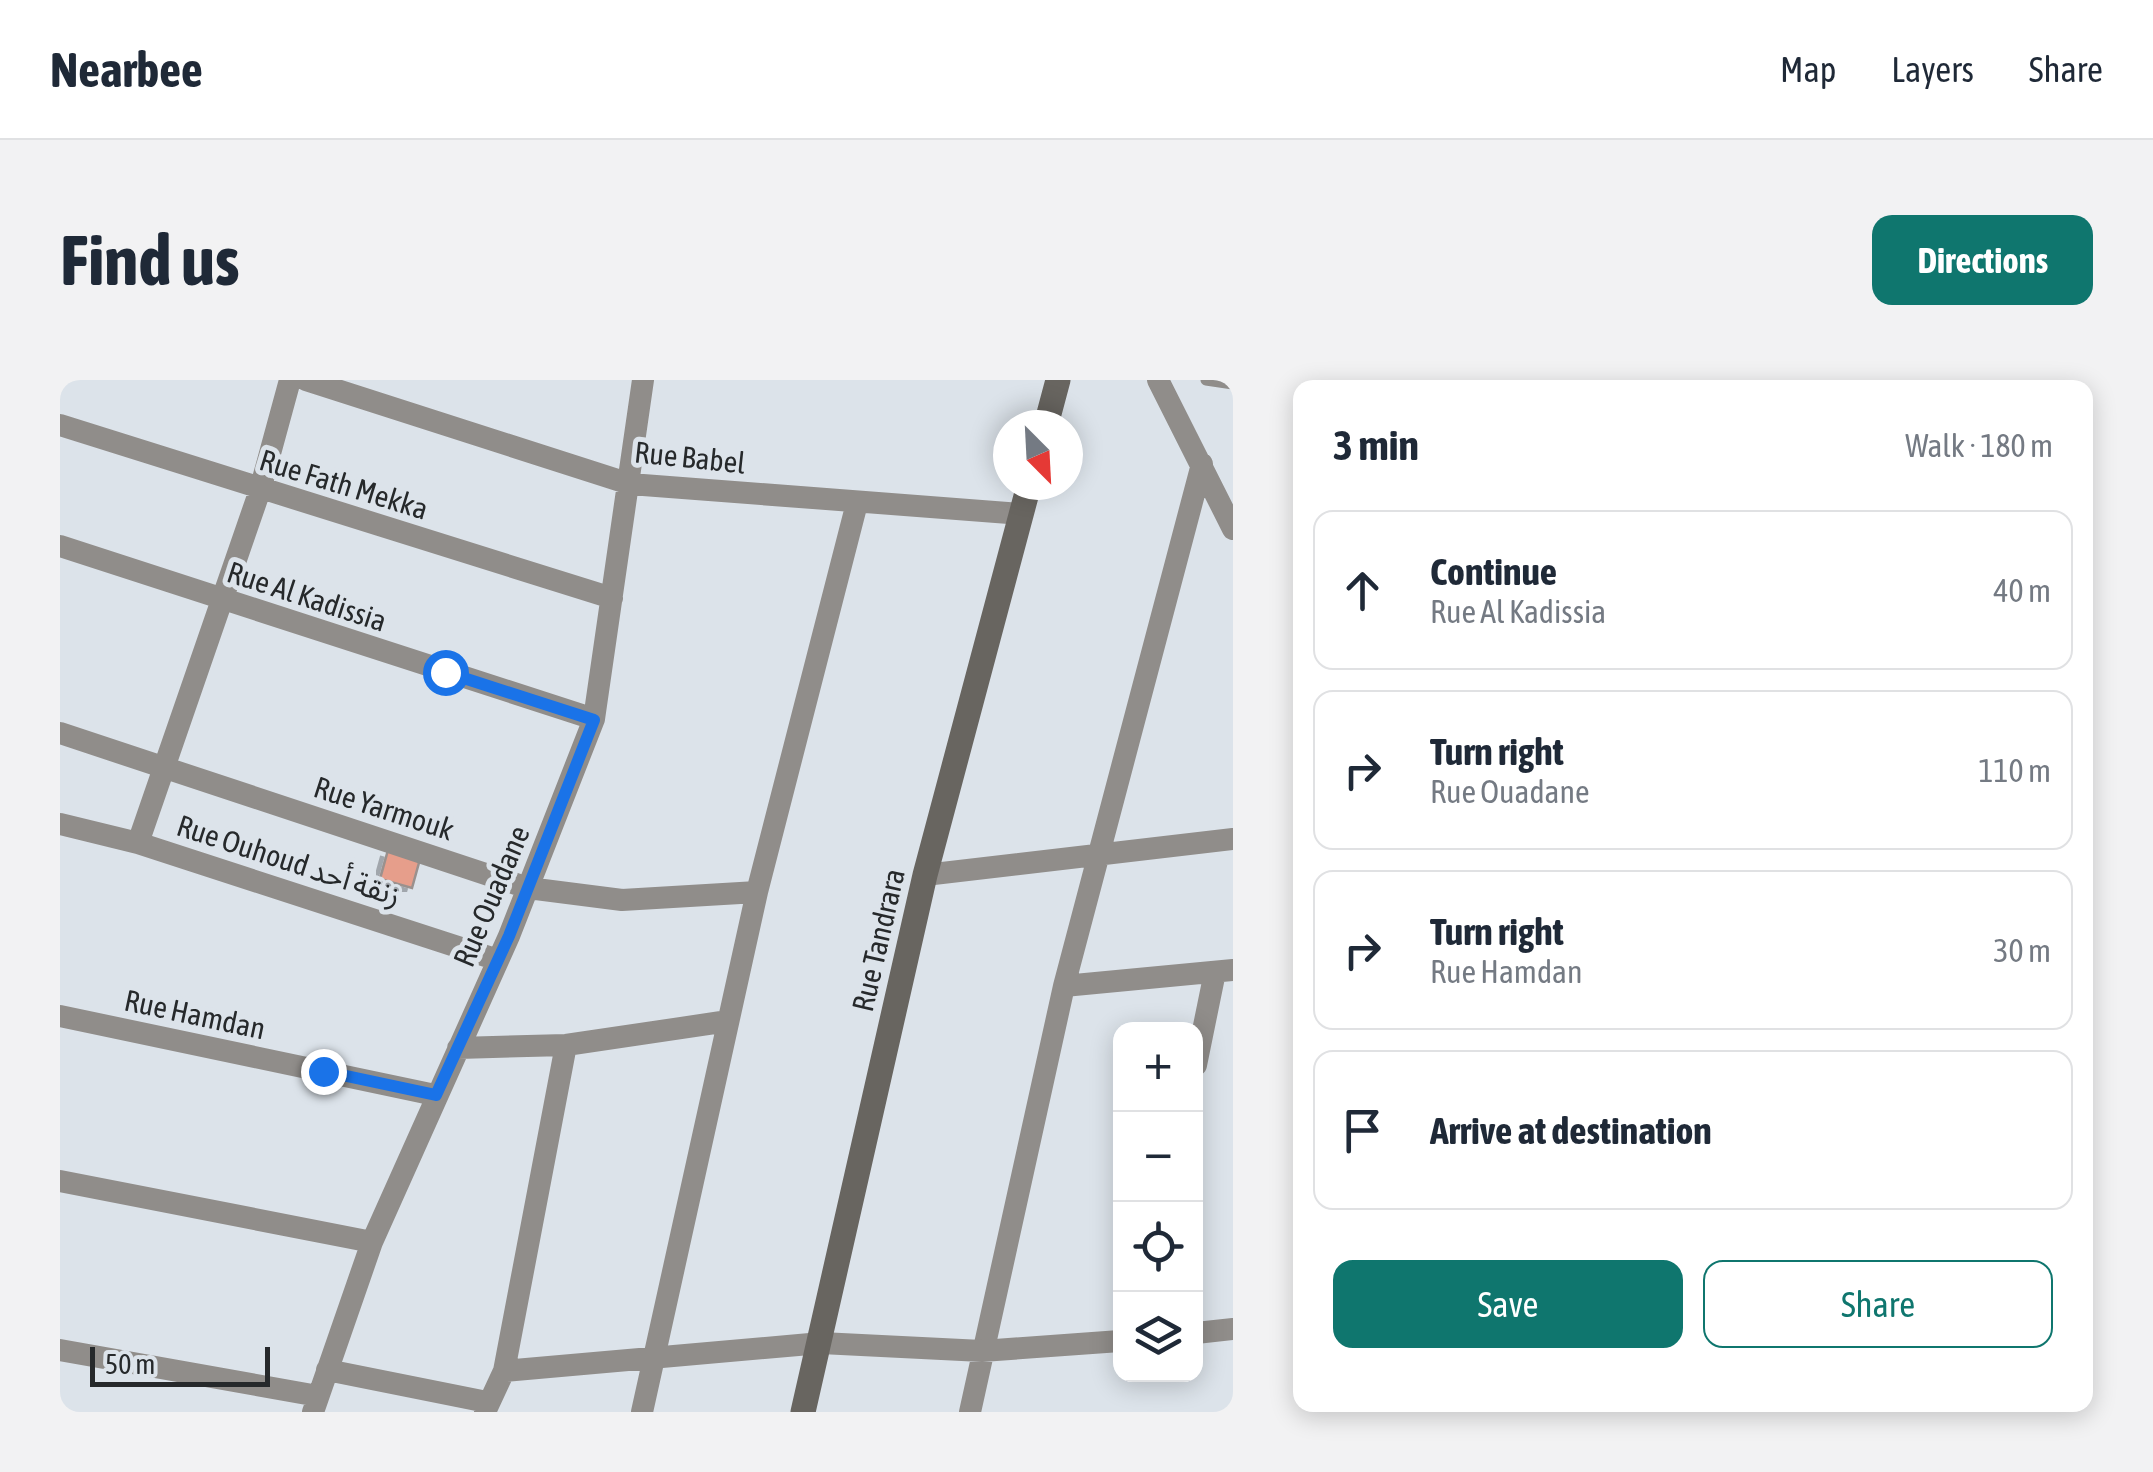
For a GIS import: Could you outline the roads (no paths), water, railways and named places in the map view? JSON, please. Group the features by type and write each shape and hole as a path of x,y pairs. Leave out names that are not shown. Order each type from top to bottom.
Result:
{"main road":[{"path":"1050,410 1058,380"},
{"name":"Rue Tandrara","path":"803,1412 925,875 1026,500"}],"street":[{"path":"138,842 260,490 290,380"},
{"name":"Rue Babel","path":"306,380 630,484 1022,514"},
{"name":"Rue Ouadane","path":"316,1404 372,1242 498,960 594,720 644,380"},
{"path":"1158,380 1233,529"},
{"name":"Rue Fath Mekka","path":"60,425 612,598"},
{"path":"970,1412 1064,986 1202,464"},
{"path":"642,1412 756,892 857,504"},
{"name":"Rue Al Kadissia","path":"60,546 594,720"},
{"name":"Rue Yarmouk","path":"60,733 528,888 622,900 756,892"},
{"name":"Rue Ouhoud زنقة أحد","path":"60,824 138,842 498,960"},
{"path":"925,875 1233,838"},
{"path":"1064,986 1224,971 1203,1042"},
{"name":"Rue Hamdan","path":"60,1016 436,1095"},
{"path":"458,1048 566,1045 728,1021"},
{"path":"328,1370 486,1407 504,1370 566,1045"},
{"path":"60,1181 372,1242"},
{"path":"1203,1332 1233,1329"},
{"path":"504,1370 820,1343 982,1351 1113,1342"},
{"path":"60,1350 316,1404"}],"lane":[{"path":"1206,380 1233,384"}]}
